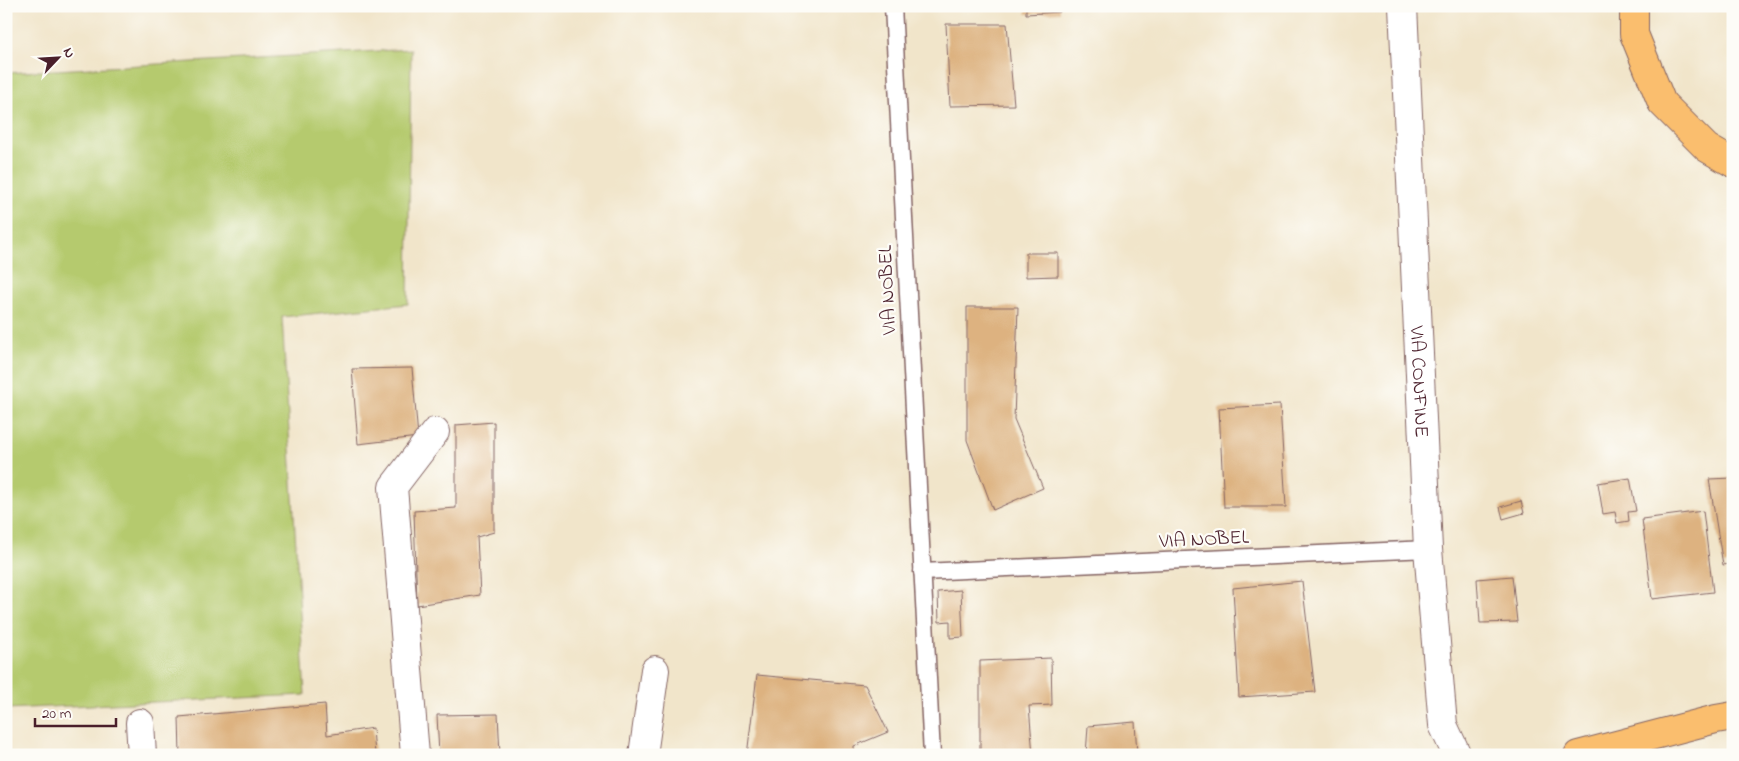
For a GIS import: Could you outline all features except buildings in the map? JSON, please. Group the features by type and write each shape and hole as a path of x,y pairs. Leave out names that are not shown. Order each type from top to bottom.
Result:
{"main road":[{"path":"1634,6 1634,34 1662,103 1707,148 1733,163"},
{"path":"1578,755 1733,716"}],"street":[{"name":"VIA CONFINE","path":"1403,6 1428,549 1443,725 1457,755"},
{"path":"415,755 393,486 435,432"},
{"path":"643,755 655,670"},
{"path":"140,723 142,755"}],"lane":[{"name":"VIA NOBEL","path":"893,6 932,755"},
{"name":"VIA NOBEL","path":"922,572 1428,549"}],"green space":[{"path":"411,49 408,304 282,317 305,695 6,709 6,73"}]}
